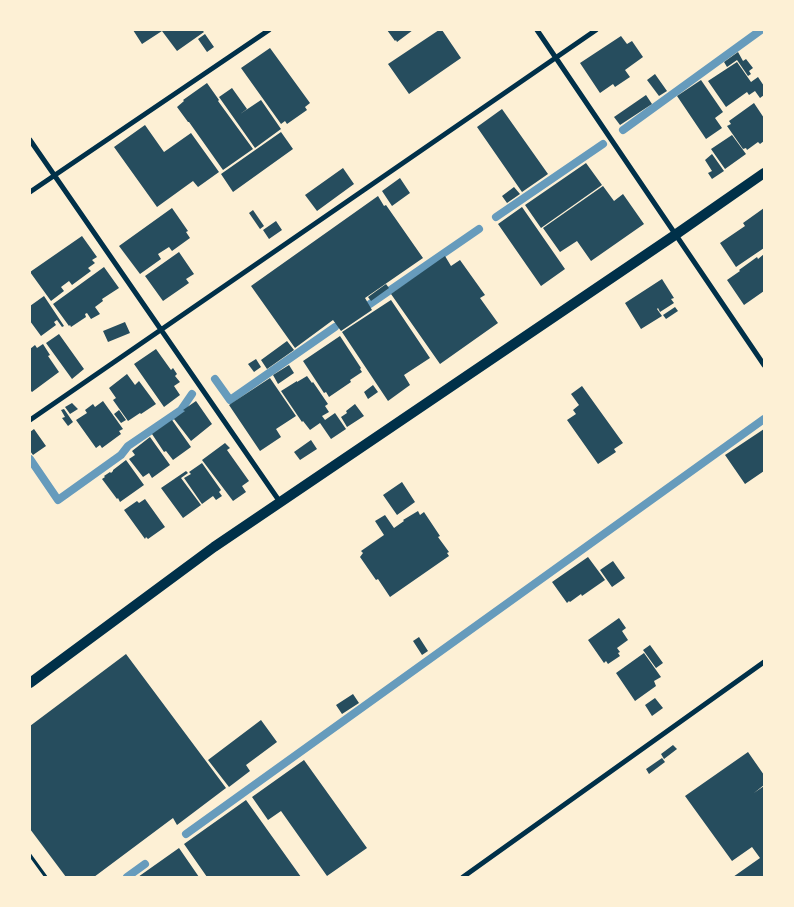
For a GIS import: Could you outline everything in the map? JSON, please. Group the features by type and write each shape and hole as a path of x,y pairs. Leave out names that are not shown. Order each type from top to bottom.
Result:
{"main road":[{"path":"30,683 214,547 764,173"}],"street":[{"path":"30,192 270,30"},
{"path":"537,30 764,365"},
{"path":"30,420 596,30"},
{"path":"30,140 280,502"},
{"path":"463,877 764,662"}],"path":[{"path":"30,855 46,877"}],"building":[{"path":"133,30 202,30 204,32 177,51 162,31 142,44"},
{"path":"387,30 413,30 397,42"},
{"path":"439,30 442,30 461,58 409,94 388,64"},
{"path":"205,34 214,47 207,52 198,39"},
{"path":"621,36 627,44 632,41 643,57 625,70 630,77 615,87 613,84 600,93 580,63"},
{"path":"270,48 310,103 305,107 307,110 287,124 285,121 281,124 241,68"},
{"path":"738,52 743,61 746,59 753,68 749,71 751,74 748,76 737,60 727,67 724,62"},
{"path":"737,62 751,82 758,77 764,86 764,95 760,98 755,91 749,95 747,92 726,107 708,81"},
{"path":"655,74 667,91 659,96 647,80"},
{"path":"701,80 723,112 715,118 722,128 706,139 677,96"},
{"path":"207,83 253,149 223,170 177,107 183,100"},
{"path":"232,88 247,109 240,114 261,100 281,129 255,148 219,97"},
{"path":"646,95 652,104 620,125 614,117"},
{"path":"754,103 764,118 764,141 760,144 758,142 747,150 746,148 743,149 727,126 731,124 729,121"},
{"path":"502,109 548,174 522,192 477,127"},
{"path":"145,125 164,152 191,133 219,172 198,187 193,181 157,207 114,147"},
{"path":"281,132 293,149 233,192 221,174"},
{"path":"732,135 746,154 725,169 711,149"},
{"path":"712,154 724,171 712,179 708,173 712,171 705,160"},
{"path":"586,163 602,185 541,228 525,205"},
{"path":"343,168 354,184 317,211 305,195"},
{"path":"400,178 410,193 392,206 382,191"},
{"path":"603,186 614,201 623,194 644,224 591,261 577,241 560,252 543,228"},
{"path":"514,187 520,194 507,203 502,196"},
{"path":"378,196 423,258 365,298 372,310 341,331 333,320 295,348 251,286"},
{"path":"522,207 565,269 541,286 498,224"},
{"path":"172,208 188,231 186,232 190,238 172,251 169,247 158,254 161,259 140,274 119,246"},
{"path":"764,208 764,248 736,267 720,243 745,226 743,223"},
{"path":"253,210 264,226 260,229 249,213"},
{"path":"276,221 282,230 269,239 263,230"},
{"path":"82,236 97,257 92,260 95,263 88,268 91,271 72,285 69,281 61,287 64,291 51,301 30,272"},
{"path":"179,252 194,274 186,279 189,283 163,301 145,276"},
{"path":"764,254 764,291 744,305 727,280 757,257 758,259"},
{"path":"445,256 451,266 460,260 485,295 480,298 498,323 440,364 391,294"},
{"path":"104,267 119,288 102,299 103,301 95,307 100,314 91,319 87,313 85,314 86,317 71,327 69,326 53,304"},
{"path":"662,279 674,298 671,299 674,303 660,312 658,308 657,309 662,316 641,329 625,303"},
{"path":"386,284 389,288 371,301 368,297"},
{"path":"44,296 64,326 62,327 57,320 54,322 56,325 41,336 30,321 30,306"},
{"path":"391,300 430,358 404,375 410,385 388,401 342,332"},
{"path":"675,307 678,311 666,319 663,315"},
{"path":"125,322 130,333 108,342 103,331"},
{"path":"59,334 84,369 72,379 46,343"},
{"path":"340,336 362,372 329,397 326,392 324,393 303,361"},
{"path":"287,341 294,350 267,369 261,360"},
{"path":"43,344 50,355 48,356 59,372 32,392 30,390 30,349 35,345 37,348"},
{"path":"156,349 171,370 173,368 177,374 175,376 180,382 174,386 180,395 164,407 134,364"},
{"path":"256,359 261,367 254,372 248,364"},
{"path":"289,365 294,373 278,384 273,375"},
{"path":"127,374 135,385 139,381 156,404 128,421 113,400 116,398 109,388"},
{"path":"307,376 328,404 325,406 329,412 322,416 325,420 335,413 346,429 331,439 320,423 310,430 302,422 281,391"},
{"path":"270,378 296,416 276,429 281,437 260,451 229,405"},
{"path":"373,385 378,392 368,399 364,392"},
{"path":"582,386 623,443 614,449 616,452 598,464 567,420 576,414 573,410 579,405 571,394"},
{"path":"103,401 123,429 119,431 121,434 102,448 100,445 96,448 76,420 87,413 85,410 93,404 95,407"},
{"path":"196,401 212,424 191,441 174,419"},
{"path":"72,403 78,409 70,414 65,407"},
{"path":"355,404 364,416 347,427 341,417"},
{"path":"64,409 73,422 68,426 62,418 65,417 61,410"},
{"path":"119,410 126,420 121,423 114,414"},
{"path":"172,420 191,447 173,460 166,451 164,452 152,434"},
{"path":"34,429 46,446 33,455 30,451 30,432"},
{"path":"764,429 764,471 745,484 725,455"},
{"path":"150,437 170,465 152,478 149,473 143,477 129,459 135,455 132,451"},
{"path":"311,440 317,449 300,460 294,452"},
{"path":"225,443 230,448 227,450 249,481 242,486 246,492 233,501 202,460"},
{"path":"126,460 144,485 120,502 102,479"},
{"path":"202,463 221,490 219,492 222,496 216,500 213,496 202,504 184,478"},
{"path":"186,471 188,473 181,478 201,505 183,518 161,488"},
{"path":"402,482 415,502 397,515 383,495"},
{"path":"145,499 165,527 148,539 146,537 145,539 124,510 137,501 139,503"},
{"path":"418,511 420,515 424,512 440,536 438,537 449,552 447,553 449,556 390,597 360,557 363,553 361,551 384,535 375,521 385,515 394,528"},
{"path":"588,557 605,580 582,596 581,594 567,603 552,582"},
{"path":"613,561 625,578 612,587 600,570"},
{"path":"619,618 626,628 622,631 628,640 617,648 620,656 608,664 606,661 604,663 588,640"},
{"path":"419,637 428,651 422,655 413,641"},
{"path":"650,645 663,663 656,668 643,650"},
{"path":"644,653 661,677 654,681 656,686 635,701 616,673"},
{"path":"126,654 226,788 177,825 173,818 94,877 66,877 30,829 30,726"},
{"path":"353,694 359,703 342,714 336,705"},
{"path":"655,698 663,708 652,716 645,705"},
{"path":"261,720 277,742 246,765 250,771 229,787 208,760"},
{"path":"673,745 677,749 664,759 661,754"},
{"path":"748,752 764,775 764,785 754,793 764,786 764,877 733,877 760,858 752,847 732,861 685,796"},
{"path":"662,758 665,762 649,774 646,769"},
{"path":"304,760 367,848 327,876 281,811 268,820 252,797"},
{"path":"246,800 301,877 207,877 184,844"},
{"path":"179,848 199,877 138,877"}],"waterway":[{"path":"623,130 761,30"},
{"path":"496,217 603,144"},
{"path":"370,304 479,229"},
{"path":"215,379 230,400 335,327"},
{"path":"30,459 58,500 121,455 128,446 181,410 192,394"},
{"path":"186,834 764,419"},
{"path":"127,877 145,864"}]}
